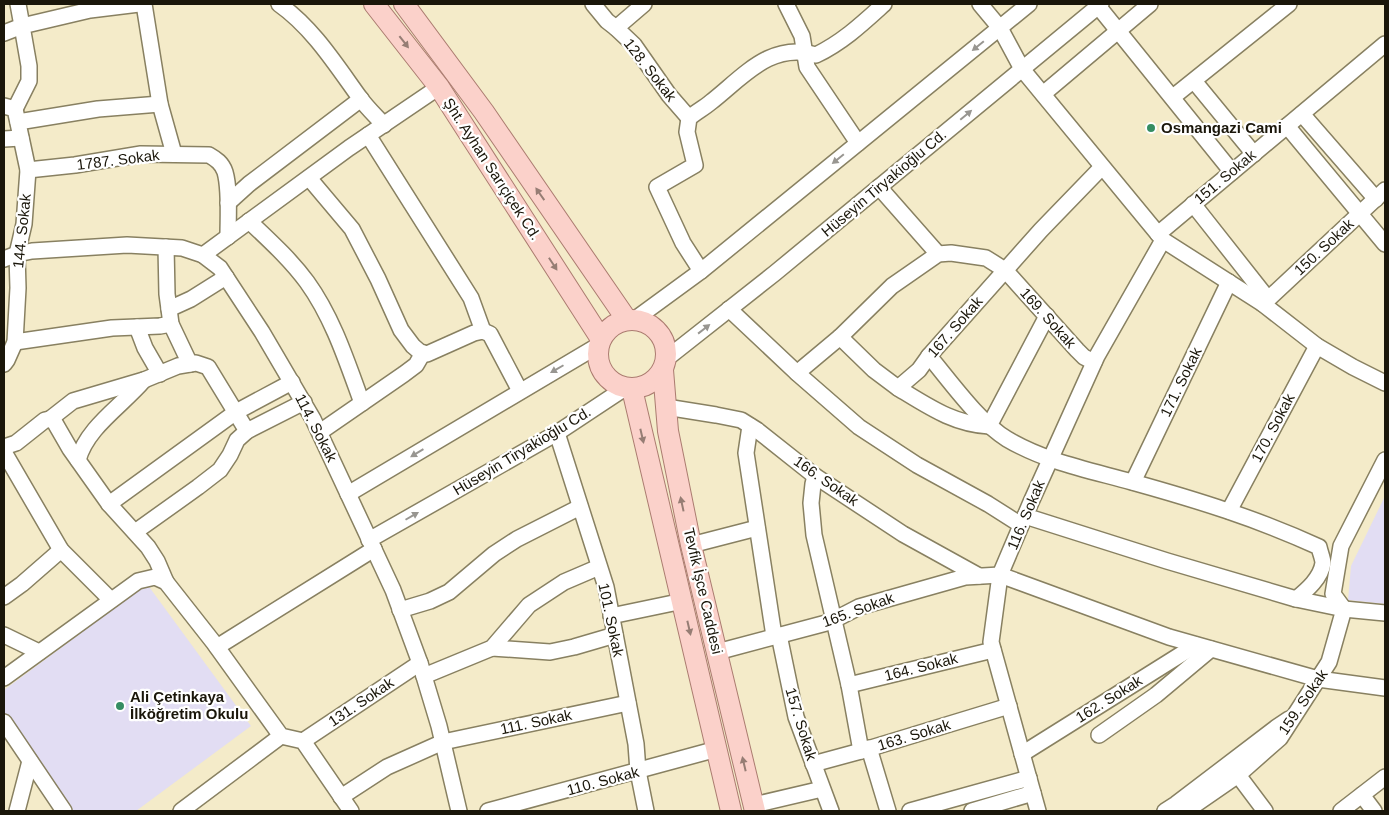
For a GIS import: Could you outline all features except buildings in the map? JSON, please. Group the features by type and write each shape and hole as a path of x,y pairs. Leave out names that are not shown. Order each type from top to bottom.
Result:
{"main road":[{"name":"Şht. Ayhan Sarıçiçek Cd.","path":"374,4 439,87 600,342"},
{"name":"Şht. Ayhan Sarıçiçek Cd.","path":"404,4 484,112 631,320"},
{"path":"629,388 615,384 606,377 599,362 600,342 612,326 631,320 645,322 655,328 662,337 666,348 664,364"},
{"name":"Hüseyin Tiryakioğlu Cd.","path":"629,388 650,383 664,364"},
{"name":"Tevfik İşce Caddesi","path":"664,364 668,432 691,545 755,808"},
{"name":"Tevfik İşce Caddesi","path":"629,388 682,601 731,811"}],"street":[{"path":"12,112 29,81 29,66 18,4"},
{"path":"4,33 22,26 90,10 139,4"},
{"path":"144,4 160,104 174,154"},
{"path":"279,4 289,11 316,40 342,70 361,99 384,125"},
{"path":"593,4 607,22 616,28"},
{"name":"128. Sokak","path":"644,4 616,28 634,45 669,96 689,118"},
{"path":"786,4 802,36 807,67 858,143"},
{"path":"701,271 683,243 657,187 696,165 687,132 689,118 762,61 788,52 804,52 816,55 833,47 850,35 884,4"},
{"path":"980,4 1000,28 1022,69 1160,237 1230,282 1265,301 1317,346 1353,368 1385,383"},
{"path":"631,320 701,271 1029,4"},
{"path":"1043,94 1150,4"},
{"path":"1173,97 1194,82 1273,9 1289,4"},
{"path":"1099,5 1232,172"},
{"name":"Hüseyin Tiryakioğlu Cd.","path":"664,364 1099,5"},
{"name":"151. Sokak","path":"1160,237 1193,204 1385,44"},
{"path":"1194,82 1254,154"},
{"path":"203,255 439,87"},
{"path":"228,204 270,168 361,99"},
{"path":"12,112 98,109 160,104"},
{"name":"144. Sokak","path":"4,364 15,342 18,288 10,256 24,224 28,170 21,138 12,112"},
{"path":"1302,114 1380,195"},
{"path":"1287,126 1385,244"},
{"path":"368,136 470,298 483,331"},
{"path":"4,139 21,138"},
{"name":"1787. Sokak","path":"28,170 75,165 141,154 209,154 218,160 225,172 228,204 228,237"},
{"name":"167. Sokak","path":"898,388 919,370 929,356 1005,270 1102,167"},
{"path":"309,178 352,228 401,330 413,346 427,354 452,342 483,331 490,334 520,391"},
{"path":"797,373 840,337 892,286 938,254 879,187"},
{"name":"150. Sokak","path":"1265,301 1380,195"},
{"path":"1193,204 1265,301"},
{"path":"249,221 287,258 318,298 341,347 362,403"},
{"name":"116. Sokak","path":"1038,811 991,642 1000,575 1094,362 1160,237"},
{"name":"114. Sokak","path":"10,256 127,246 166,247 182,248 203,255 220,268 262,332 304,402 372,544 422,669 443,742 459,811"},
{"path":"166,247 170,316 190,364"},
{"name":"169. Sokak","path":"938,254 951,253 986,258 1005,270 1084,357 1094,362"},
{"path":"15,342 112,328 137,327 170,316 192,299 226,278"},
{"name":"171. Sokak","path":"1133,482 1230,282"},
{"path":"729,309 858,427 917,465 988,504 1023,520 1296,599 1344,609 1385,613"},
{"path":"989,426 1047,316"},
{"path":"137,327 145,348 160,374"},
{"path":"840,337 874,370 898,388 949,418 972,425 989,426"},
{"path":"348,494 600,342"},
{"name":"170. Sokak","path":"1229,511 1317,346"},
{"path":"320,432 416,365 423,353"},
{"path":"929,356 989,426 1007,439 1050,460 1133,482 1279,528 1319,548 1323,562 1318,576 1307,591 1296,599"},
{"path":"4,447 16,443 45,420 50,419 73,402 144,380 178,366 196,363 208,367 247,431"},
{"path":"78,460 82,446 91,434 144,380"},
{"path":"109,504 236,412 292,382"},
{"name":"Hüseyin Tiryakioğlu Cd.","path":"216,647 372,544 558,433 629,388"},
{"path":"135,532 220,470 230,456 237,440 247,431 304,402"},
{"name":"166. Sokak","path":"666,407 741,420 815,476 904,534 979,576"},
{"path":"50,419 55,423 109,504 148,547 157,561 166,582 282,736 303,741 351,811"},
{"name":"157. Sokak","path":"750,426 746,453 757,528 777,636 796,717 830,811"},
{"name":"101. Sokak","path":"558,433 606,587 636,744 638,771 646,811"},
{"path":"4,452 61,550 111,600"},
{"path":"1344,609 1333,594 1341,546 1385,460"},
{"name":"163. Sokak","path":"815,476 811,503 814,535 865,749 1009,706"},
{"path":"400,610 430,601 449,592 494,554 517,539 580,507"},
{"path":"691,545 757,528"},
{"path":"4,597 61,550"},
{"path":"492,648 529,605 564,582 599,567"},
{"path":"1000,575 1169,637 1203,647 1318,679 1385,688"},
{"name":"165. Sokak","path":"717,652 834,620 859,607 964,577 1000,575"},
{"path":"4,678 138,581 155,577 166,582"},
{"path":"612,616 682,601"},
{"name":"159. Sokak","path":"1186,811 1234,769 1280,738 1329,662 1344,609"},
{"path":"4,635 39,652"},
{"path":"492,648 550,652 615,635"},
{"path":"1099,734 1156,695 1203,647"},
{"name":"162. Sokak","path":"1022,754 1203,647"},
{"name":"131. Sokak","path":"303,741 422,669 492,648"},
{"name":"164. Sokak","path":"849,685 993,650"},
{"name":"111. Sokak","path":"340,797 387,766 443,742 628,702"},
{"path":"4,722 64,811"},
{"path":"181,811 282,736"},
{"name":"110. Sokak","path":"488,811 717,748"},
{"path":"813,764 865,749 888,811"},
{"path":"17,811 30,761"},
{"path":"1165,811 1234,769 1265,811"},
{"path":"910,811 1029,778"},
{"path":"1340,811 1362,795 1383,784"},
{"path":"755,808 822,789"},
{"path":"972,811 1033,793"},
{"path":"1362,795 1374,811"}],"shaded area":[{"path":"1385,496 1385,604 1348,600 1351,566"},
{"name":"Ali Çetinkaya İlköğretim Okulu","path":"147,584 251,726 136,811 69,811 4,722 4,690"}],"place":[{"name":"Osmangazi Cami","path":"1151,128"},
{"name":"Ali Çetinkaya İlköğretim Okulu","path":"120,706"}]}
